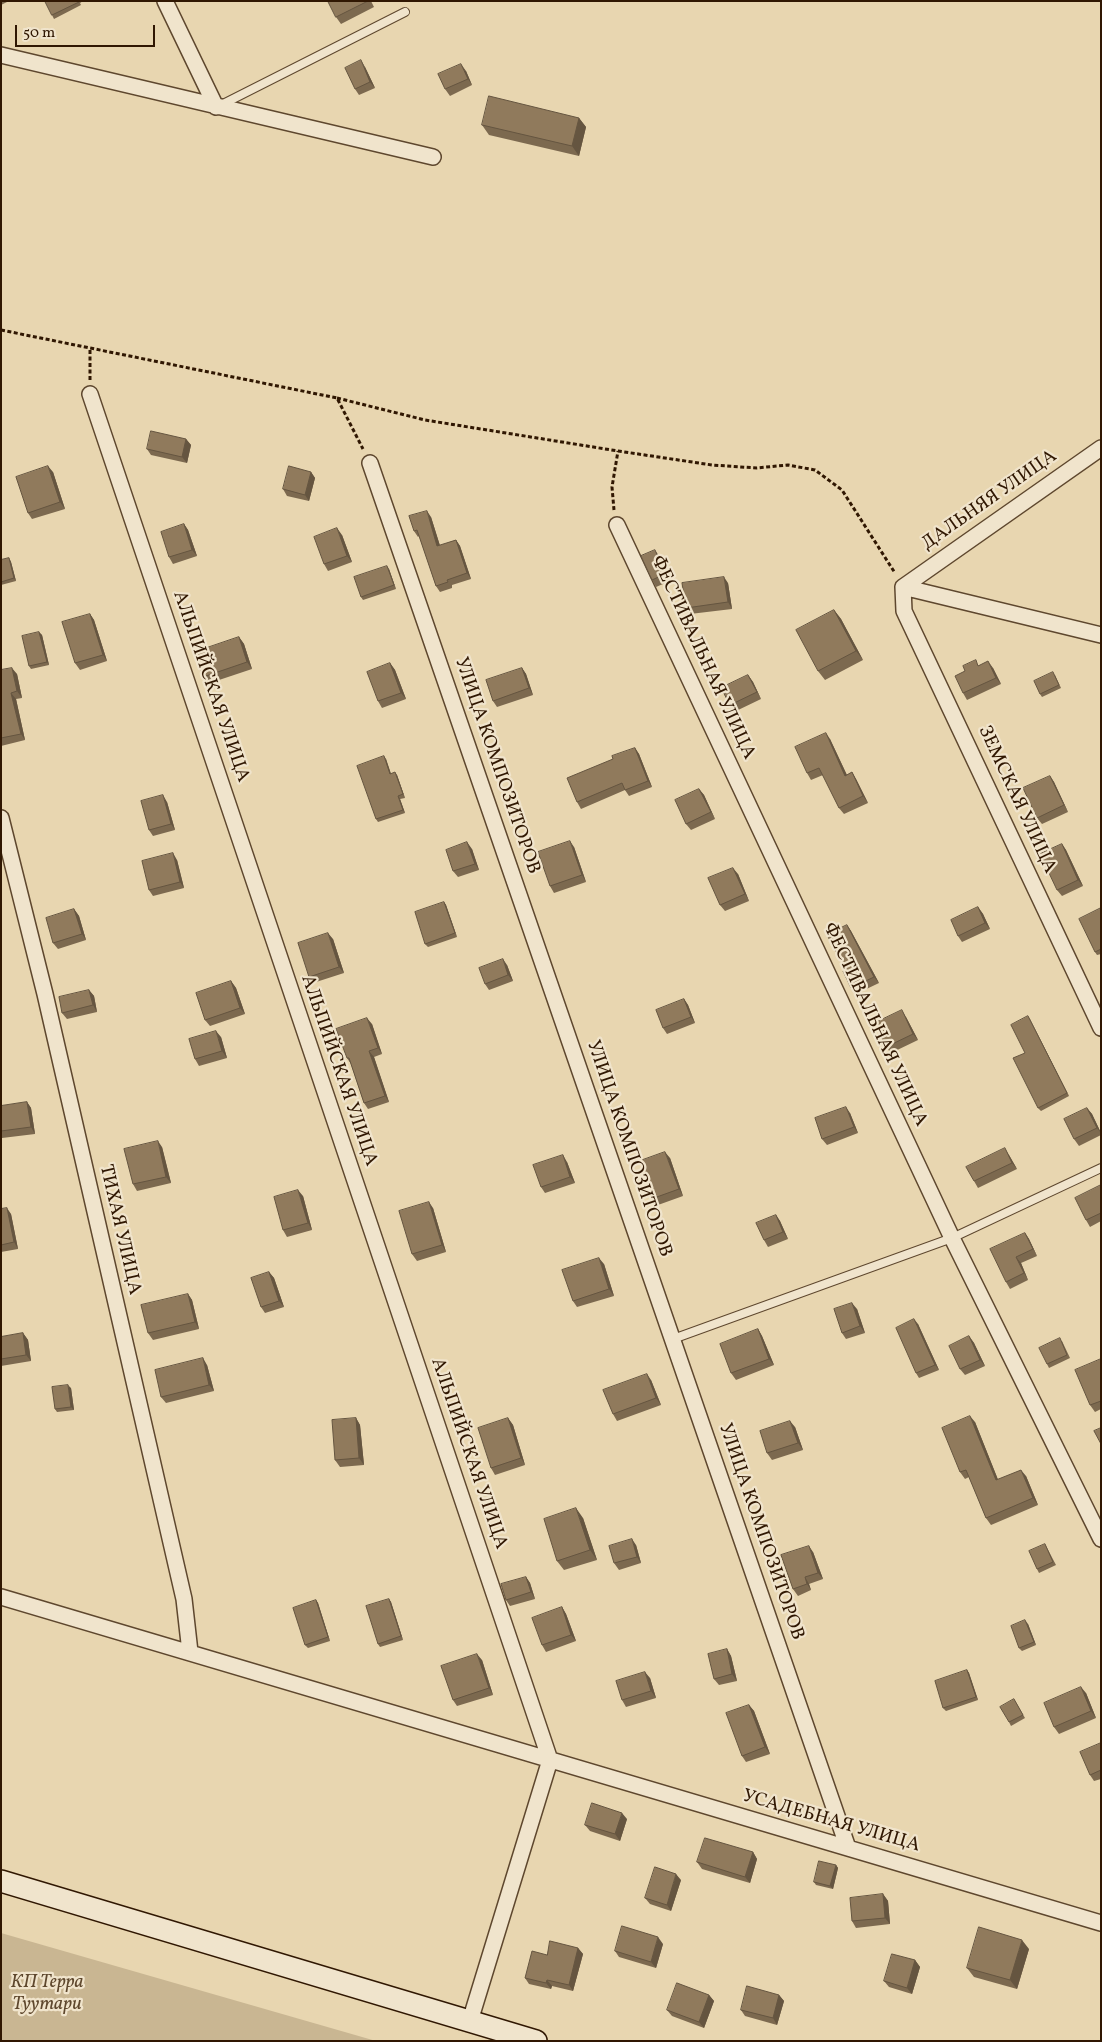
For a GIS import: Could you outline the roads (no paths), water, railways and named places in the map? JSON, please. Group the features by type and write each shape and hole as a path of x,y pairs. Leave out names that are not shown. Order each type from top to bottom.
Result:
{"street":[{"path":"165,1 216,107"},
{"path":"1,55 433,158"},
{"name":"АЛЬПИЙСКАЯ УЛИЦА","path":"90,394 550,1760"},
{"name":"ДАЛЬНЯЯ УЛИЦА","path":"903,587 1101,448"},
{"name":"УЛИЦА КОМПОЗИТОРОВ","path":"370,463 848,1848"},
{"name":"ФЕСТИВАЛЬНАЯ УЛИЦА","path":"617,525 952,1238 1101,1539"},
{"path":"903,587 1101,635"},
{"name":"ЗЕМСКАЯ УЛИЦА","path":"903,587 904,611 1101,1028"},
{"name":"ТИХАЯ УЛИЦА","path":"1,818 47,1004 184,1599 190,1652"},
{"name":"УСАДЕБНАЯ УЛИЦА","path":"1,1597 1101,1923"},
{"path":"470,2021 550,1760"},
{"path":"1,1880 536,2041"}],"lane":[{"path":"216,107 405,12"},
{"path":"673,1339 952,1238 1101,1168"}],"park label":[{"name":"КП Терра Туутари","path":"47,1995"}]}
